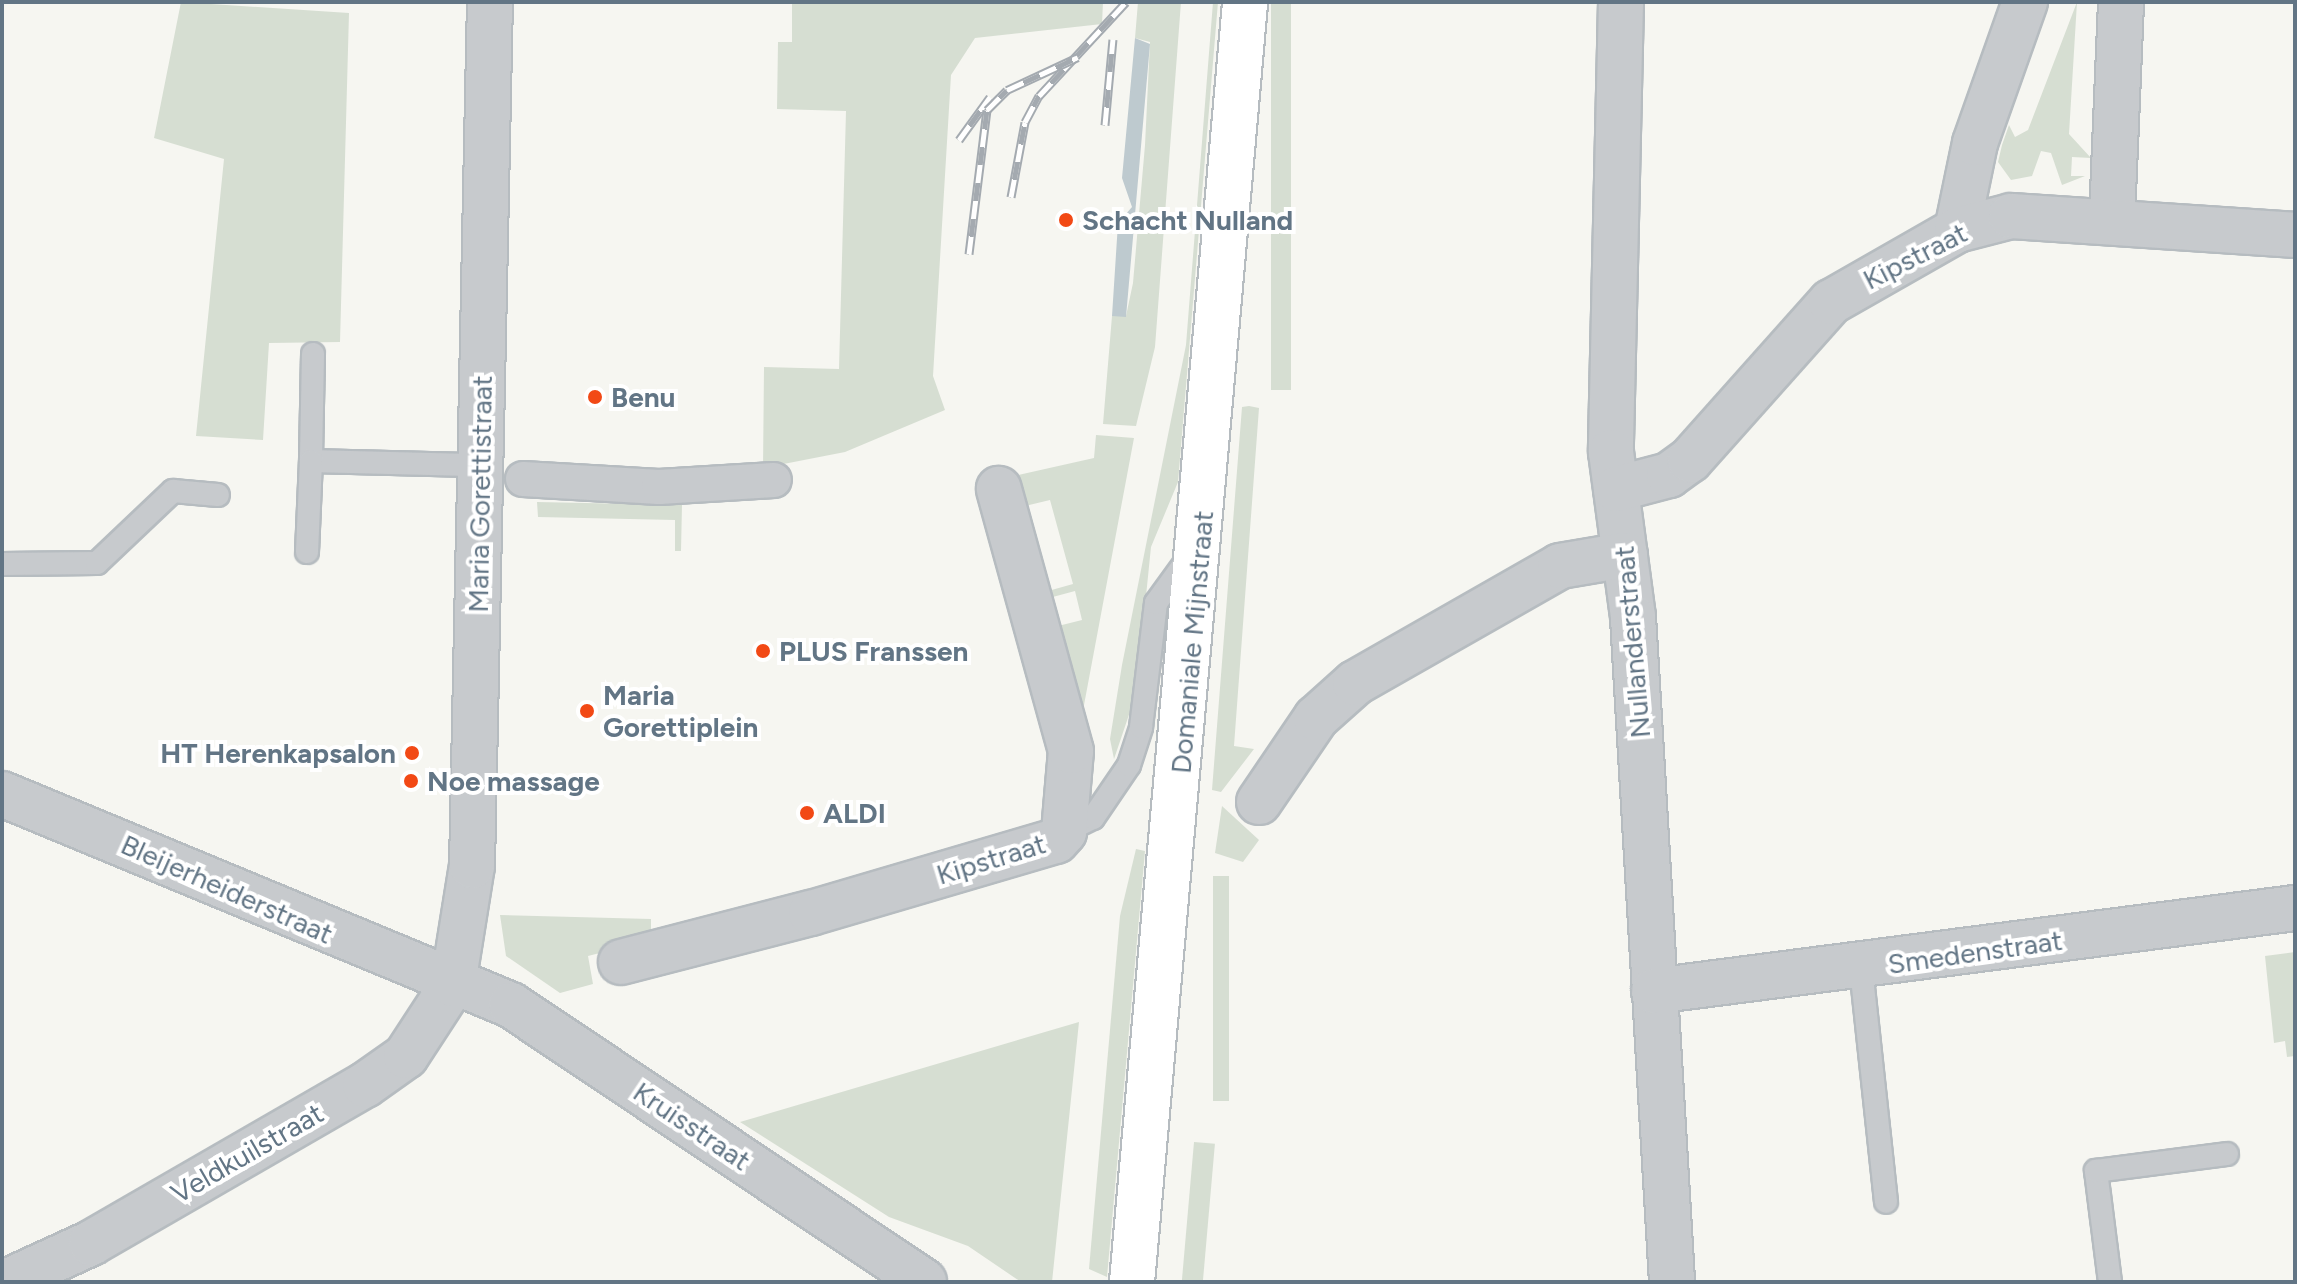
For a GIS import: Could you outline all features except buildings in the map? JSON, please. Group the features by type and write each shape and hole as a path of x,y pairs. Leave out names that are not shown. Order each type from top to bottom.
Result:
{"main road":[{"name":"Domaniale Mijnstraat","path":"1132,1282 1201,542 1245,2"}],"street":[{"name":"Nullanderstraat","path":"1621,2 1609,416 1625,555 1672,1282"},
{"path":"1957,230 1975,143 2025,2"},
{"path":"2112,218 2121,2"},
{"name":"Maria Gorettistraat","path":"453,984 470,908 480,465 485,3"},
{"name":"Kipstraat","path":"1616,489 1669,475 1690,460 1831,302 1957,230 2011,216 2112,218 2295,235"},
{"path":"523,479 659,487 774,480"},
{"name":"Kipstraat","path":"621,962 826,909 1056,841 1064,832 1071,751 999,489"},
{"path":"1259,802 1316,718 1355,683 1560,566 1625,555"},
{"name":"Bleijerheiderstraat","path":"2,794 453,984"},
{"name":"Smedenstraat","path":"1654,991 1861,968 2295,908"},
{"name":"Veldkuilstraat","path":"6,1282 91,1243 365,1085 406,1056 453,984"},
{"name":"Kruisstraat","path":"453,984 538,1021 924,1282"}],"lane":[{"path":"307,552 313,354"},
{"path":"311,461 480,465"},
{"path":"2,564 97,563 173,491 218,495"},
{"path":"1064,832 1093,818 1129,765 1141,727 1156,603 1201,542"},
{"path":"1861,968 1886,1202"},
{"path":"2110,1282 2096,1171 2227,1154"}],"shaded area":[{"path":"181,2 349,13 340,342 269,343 263,440 196,436 224,159 154,138"},
{"path":"792,2 1103,2 1102,24 975,38 951,75 933,376 945,410 845,452 763,468 764,367 839,369 846,111 777,109 778,42 792,42"},
{"path":"1138,2 1181,2 1155,347 1136,426 1103,424 1112,316 1126,316 1133,283 1145,145 1150,42 1135,38"},
{"path":"1213,2 1218,2 1178,482 1151,547 1136,694 1114,759 1110,739 1122,665 1186,345"},
{"path":"1271,2 1291,2 1291,390 1271,390"},
{"path":"2077,2 2069,134 2091,158 2072,157 2071,176 2085,176 2062,185 2051,153 2041,151 2032,176 2011,180 1998,162 2009,125 2015,137 2028,130"},
{"path":"1135,38 1150,44 1126,317 1112,316 1118,223 1132,207 1122,178"},
{"path":"1242,407 1259,408 1234,746 1254,749 1221,792 1212,790"},
{"path":"1096,435 1134,438 1084,705 1074,704 1058,626 1082,620 1075,591 1049,598 1048,591 1073,584 1050,500 1025,506 1014,476 1094,458"},
{"path":"537,502 682,505 681,551 675,551 675,520 538,517"},
{"path":"1222,806 1259,840 1243,862 1215,853"},
{"path":"1136,849 1145,851 1107,1277 1089,1269 1120,916"},
{"path":"1213,876 1229,876 1229,1101 1213,1101"},
{"path":"500,915 651,919 651,940 588,956 593,984 560,993 506,956"},
{"path":"2295,952 2295,1056 2287,1057 2285,1041 2274,1043 2265,956"},
{"path":"1079,1022 1052,1282 1021,1282 968,1246 889,1217 740,1122"},
{"path":"1194,1142 1215,1144 1203,1282 1182,1281"}],"railway":[{"path":"1011,197 1025,122 1039,96 1126,2"},
{"path":"1105,125 1113,39"},
{"path":"969,254 987,110 1007,90 1078,57"},
{"path":"959,140 990,97"}],"place":[{"name":"Schacht Nulland","path":"1066,220"},
{"name":"Benu","path":"595,397"},
{"name":"PLUS Franssen","path":"763,651"},
{"name":"Maria Gorettiplein","path":"587,711"},
{"name":"HT Herenkapsalon","path":"412,753"},
{"name":"Noe massage","path":"411,781"},
{"name":"ALDI","path":"807,813"}]}
